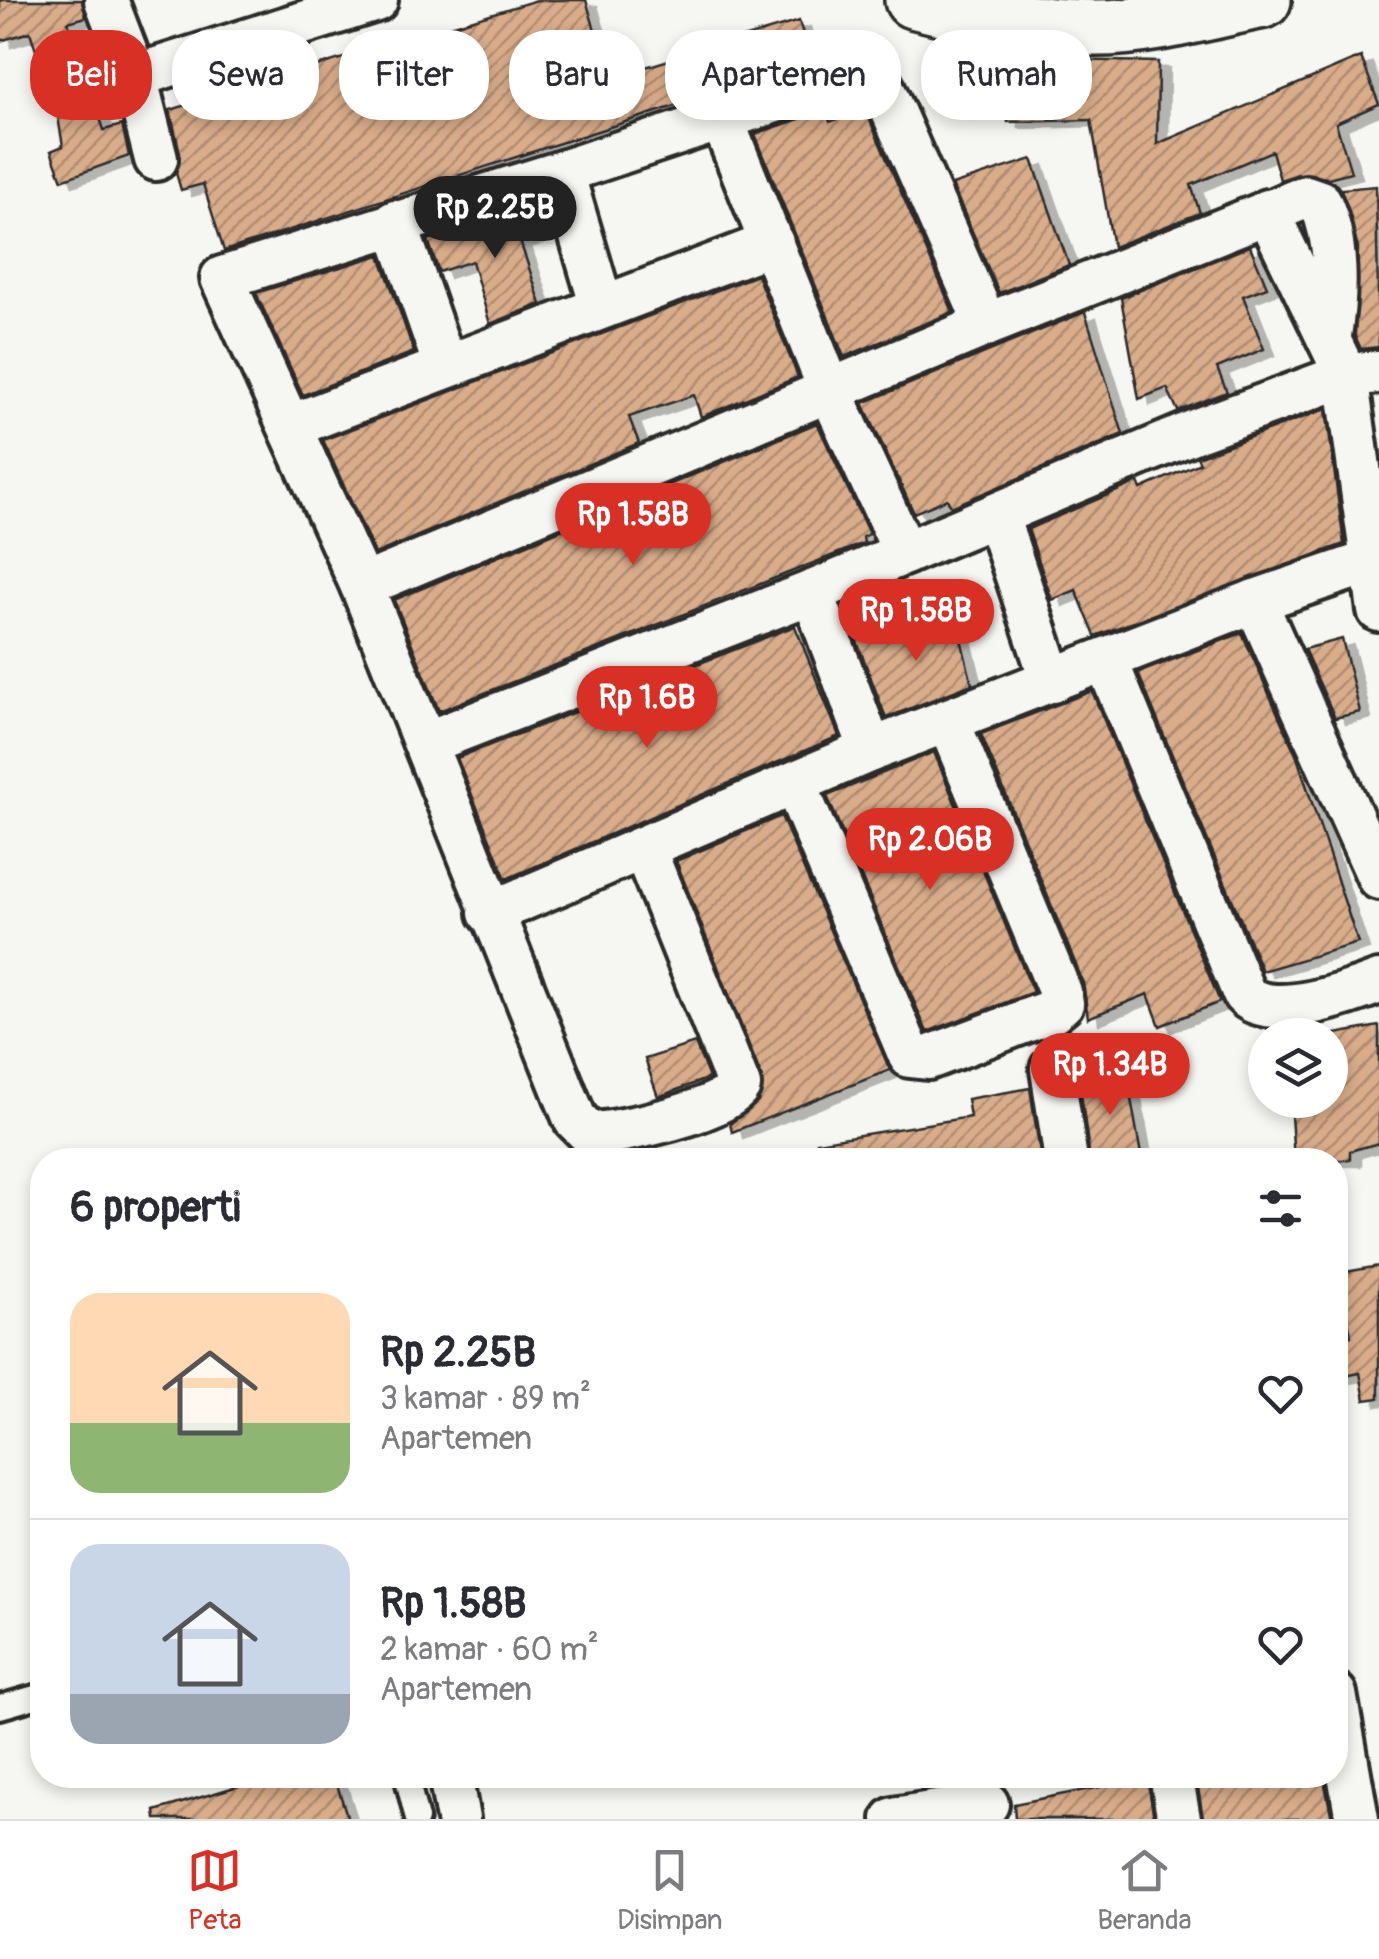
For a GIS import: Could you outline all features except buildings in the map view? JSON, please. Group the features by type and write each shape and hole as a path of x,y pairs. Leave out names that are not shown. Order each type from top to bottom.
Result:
{"street":[{"path":"106,0 117,30"},
{"path":"152,71 376,0"},
{"path":"913,0 1044,26 1097,28 1144,25 1263,0"},
{"path":"146,120 156,159"},
{"path":"645,850 738,1080 736,1093 712,1105 612,1132 584,1130 490,913 362,586 222,278 562,172 713,120"},
{"path":"723,120 831,393 905,553"},
{"path":"894,120 986,324"},
{"path":"562,172 602,304"},
{"path":"362,586 831,393 986,324 1267,211 1330,335 1362,373 1372,560 1379,610"},
{"path":"396,222 445,366"},
{"path":"291,426 602,304 772,243"},
{"path":"426,743 812,592 1200,429 1362,373"},
{"path":"997,516 1052,682"},
{"path":"490,913 872,750 1255,601 1372,560"},
{"path":"812,592 872,750"},
{"path":"1255,601 1377,859"},
{"path":"1106,660 1250,1001 1280,1008 1379,982"},
{"path":"794,784 903,1048 910,1056 922,1060 1052,1011 1062,1003 1060,992 948,721"},
{"path":"1052,1069 1064,1148"},
{"path":"1348,1768 1357,1819"},
{"path":"452,1788 458,1819"},
{"path":"1173,1788 1179,1819"},
{"path":"894,1819 987,1799"}],"lane":[{"path":"0,1707 30,1699"},
{"path":"409,1788 417,1819"}]}
